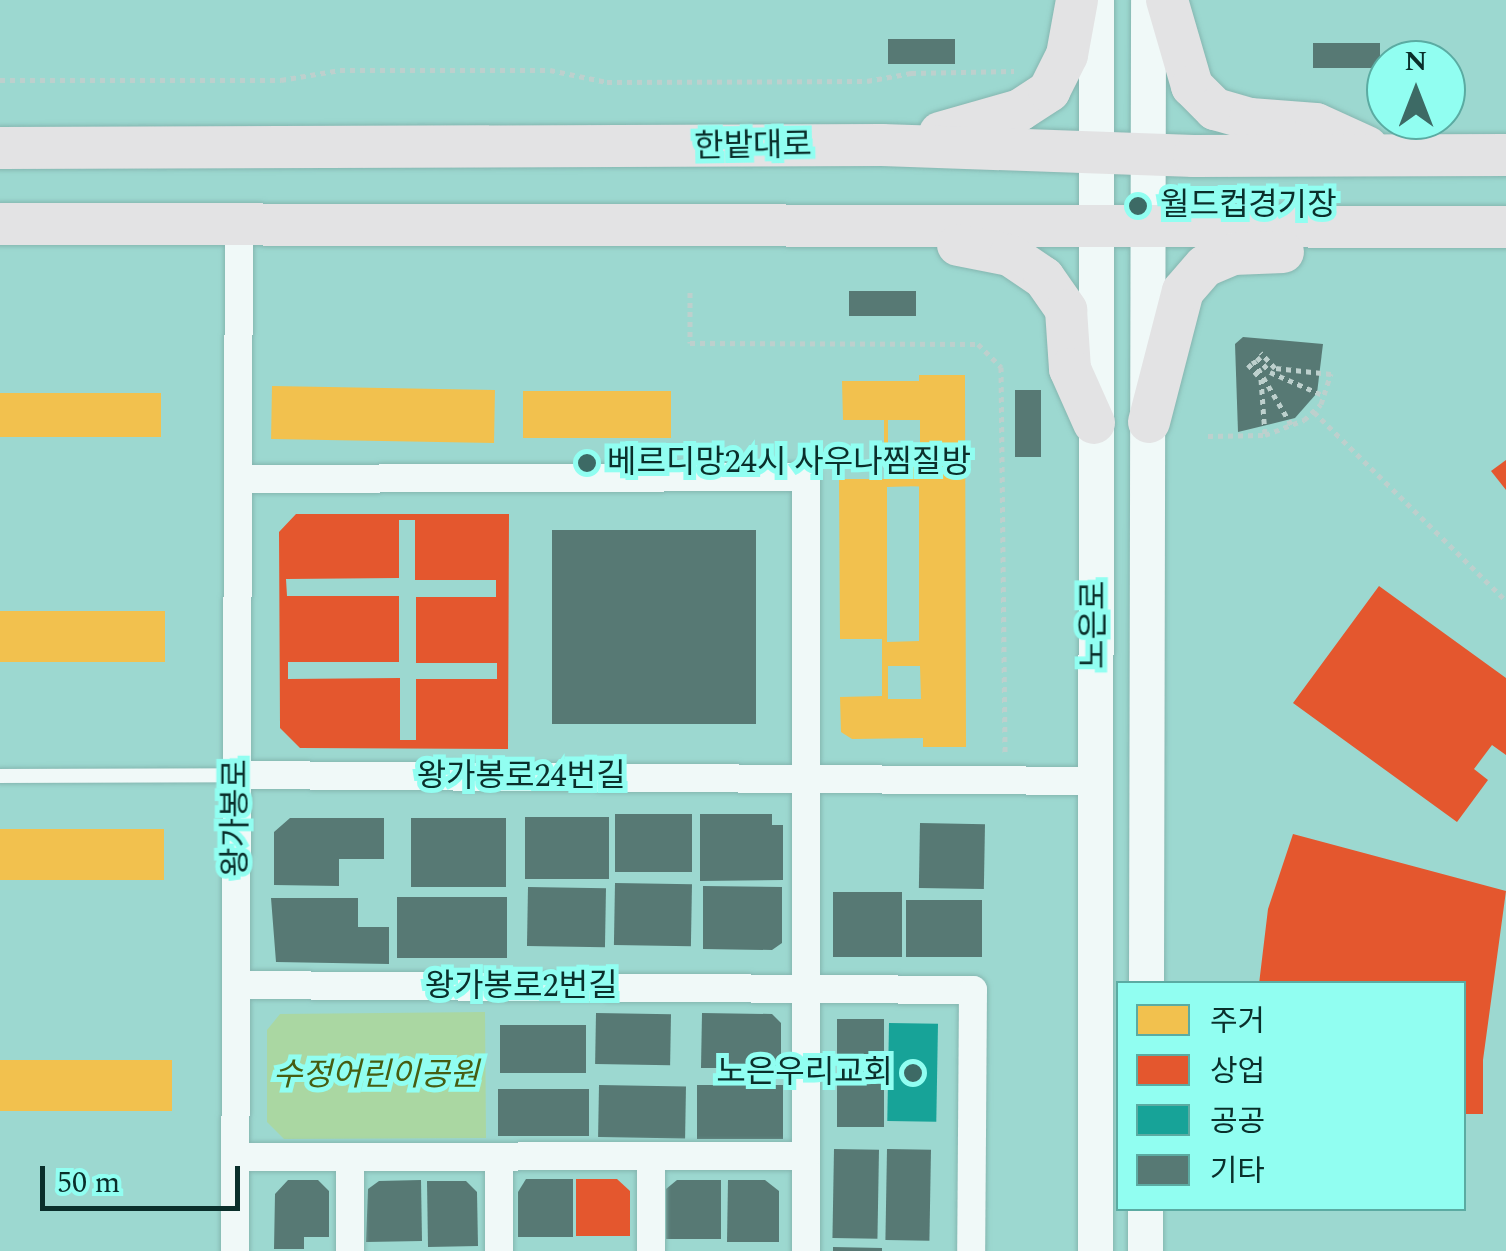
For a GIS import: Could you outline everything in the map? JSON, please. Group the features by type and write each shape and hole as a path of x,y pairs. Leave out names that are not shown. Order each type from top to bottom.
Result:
{"main road":[{"path":"882,146 984,123 1049,91 1068,55 1077,0"},
{"path":"1167,0 1192,86 1215,108 1250,119 1316,124 1381,154"},
{"name":"한밭대로","path":"0,148 882,146 1148,154 1506,155"},
{"path":"0,224 239,228 1506,227"},
{"path":"1149,422 1172,320 1183,291 1205,266 1233,254 1330,250 1402,226"},
{"path":"890,227 1010,255 1044,278 1066,310 1070,369 1094,422"}],"street":[{"name":"노은로","path":"1095,1251 1096,0"},
{"name":"노은로","path":"1146,981 1148,0"},
{"name":"왕가봉로","path":"235,1251 239,228"},
{"path":"238,479 806,478 806,1251"},
{"name":"왕가봉로24번길","path":"237,776 1096,781"},
{"name":"왕가봉로2번길","path":"236,985 973,990 971,1251"},
{"path":"236,1157 806,1156"},
{"path":"350,1157 350,1251"},
{"path":"499,1157 499,1251"},
{"path":"651,1157 651,1251"},
{"path":"1144,1251 1145,1211"}],"lane":[{"path":"0,776 237,776"}],"path":[{"path":"0,80 281,80 340,70 550,70 607,82 847,81 1031,70"},
{"path":"690,292 690,343 978,344 1001,367 1005,766"},
{"path":"1255,359 1270,372 1324,396"},
{"path":"1208,436 1265,435 1292,426 1314,412 1324,396 1330,374 1276,368 1255,359"},
{"path":"1255,359 1292,426"},
{"path":"1255,359 1261,380 1265,435"},
{"path":"1314,412 1506,600"}],"green space":[{"name":"수정어린이공원","path":"485,1012 486,1138 284,1139 267,1122 267,1030 280,1014"}],"building: 주거":[{"path":"919,375 965,375 966,747 923,747 923,738 852,739 841,732 840,697 882,696 882,639 840,639 839,479 884,479 884,420 843,420 842,381 919,381","holes":["888,420 920,420 920,453 888,453","919,486 919,641 887,642 887,487","888,666 920,666 921,699 888,699"]},
{"path":"272,386 495,390 494,443 271,439"},
{"path":"523,391 671,391 671,438 523,438"},
{"path":"0,393 161,393 161,437 0,437"},
{"path":"0,611 165,611 165,662 0,662"},
{"path":"0,829 164,829 164,880 0,880"},
{"path":"0,1060 172,1060 172,1111 0,1111"}],"building: 상업":[{"path":"1506,460 1506,490 1491,471"},
{"path":"296,514 509,514 508,749 300,748 280,728 279,532","holes":["399,520 415,520 415,580 496,580 496,597 416,597 416,663 497,663 497,679 416,679 416,740 400,740 400,678 288,679 288,662 399,662 399,596 287,596 286,579 399,578"]},
{"path":"1379,586 1506,678 1506,755 1492,745 1474,769 1488,780 1457,822 1293,703"},
{"path":"1293,834 1506,891 1483,1060 1483,1114 1466,1114 1466,981 1259,981 1268,909"},
{"path":"576,1179 617,1179 630,1191 630,1236 576,1236"}],"building: 공공":[{"name":"노은우리교회","path":"889,1023 938,1024 936,1122 887,1121"}],"building: 기타":[{"path":"888,39 955,39 955,64 888,64"},
{"path":"1313,43 1366,43 1366,68 1313,68"},
{"path":"849,291 916,291 916,316 849,316"},
{"path":"1243,337 1323,344 1317,393 1295,418 1238,432 1235,344"},
{"path":"1015,390 1041,390 1041,457 1015,457"},
{"path":"552,530 756,530 756,724 552,724"},
{"path":"615,814 692,814 692,872 615,872"},
{"path":"700,814 772,814 772,825 783,825 783,880 700,881"},
{"path":"525,817 609,817 609,879 525,879"},
{"path":"290,818 384,818 384,859 339,859 339,886 274,885 274,832"},
{"path":"411,818 506,818 506,887 411,887"},
{"path":"920,823 985,824 984,889 919,888"},
{"path":"615,883 692,884 691,946 614,945"},
{"path":"703,886 782,887 782,943 772,950 703,949"},
{"path":"528,887 606,888 605,947 527,946"},
{"path":"833,892 902,892 902,957 833,957"},
{"path":"397,897 507,897 507,958 397,958"},
{"path":"271,898 358,898 358,927 389,927 389,964 276,962"},
{"path":"906,900 982,900 982,957 906,957"},
{"path":"596,1013 671,1014 670,1065 595,1064"},
{"path":"702,1013 772,1014 781,1023 781,1068 701,1068"},
{"path":"837,1019 884,1019 884,1127 837,1127"},
{"path":"500,1025 586,1025 586,1073 500,1073"},
{"path":"599,1085 686,1087 685,1139 598,1137"},
{"path":"697,1085 783,1085 783,1139 697,1139"},
{"path":"498,1089 589,1089 589,1136 498,1136"},
{"path":"834,1149 879,1150 877,1239 832,1238"},
{"path":"887,1149 931,1150 929,1241 885,1240"},
{"path":"526,1179 573,1179 573,1237 518,1237 518,1192"},
{"path":"288,1180 318,1180 329,1191 329,1237 304,1237 304,1249 274,1249 275,1194"},
{"path":"421,1180 422,1241 366,1242 368,1189 379,1181"},
{"path":"677,1180 721,1180 721,1239 666,1239 666,1189"},
{"path":"728,1180 765,1180 779,1191 779,1242 727,1242"},
{"path":"427,1181 466,1181 477,1192 478,1246 428,1247"},
{"path":"833,1247 882,1248 882,1251 833,1251"}],"place":[{"name":"월드컵경기장","path":"1138,206"},
{"name":"베르디망24시 사우나찜질방","path":"587,463"},
{"name":"노은우리교회","path":"913,1073"}]}
